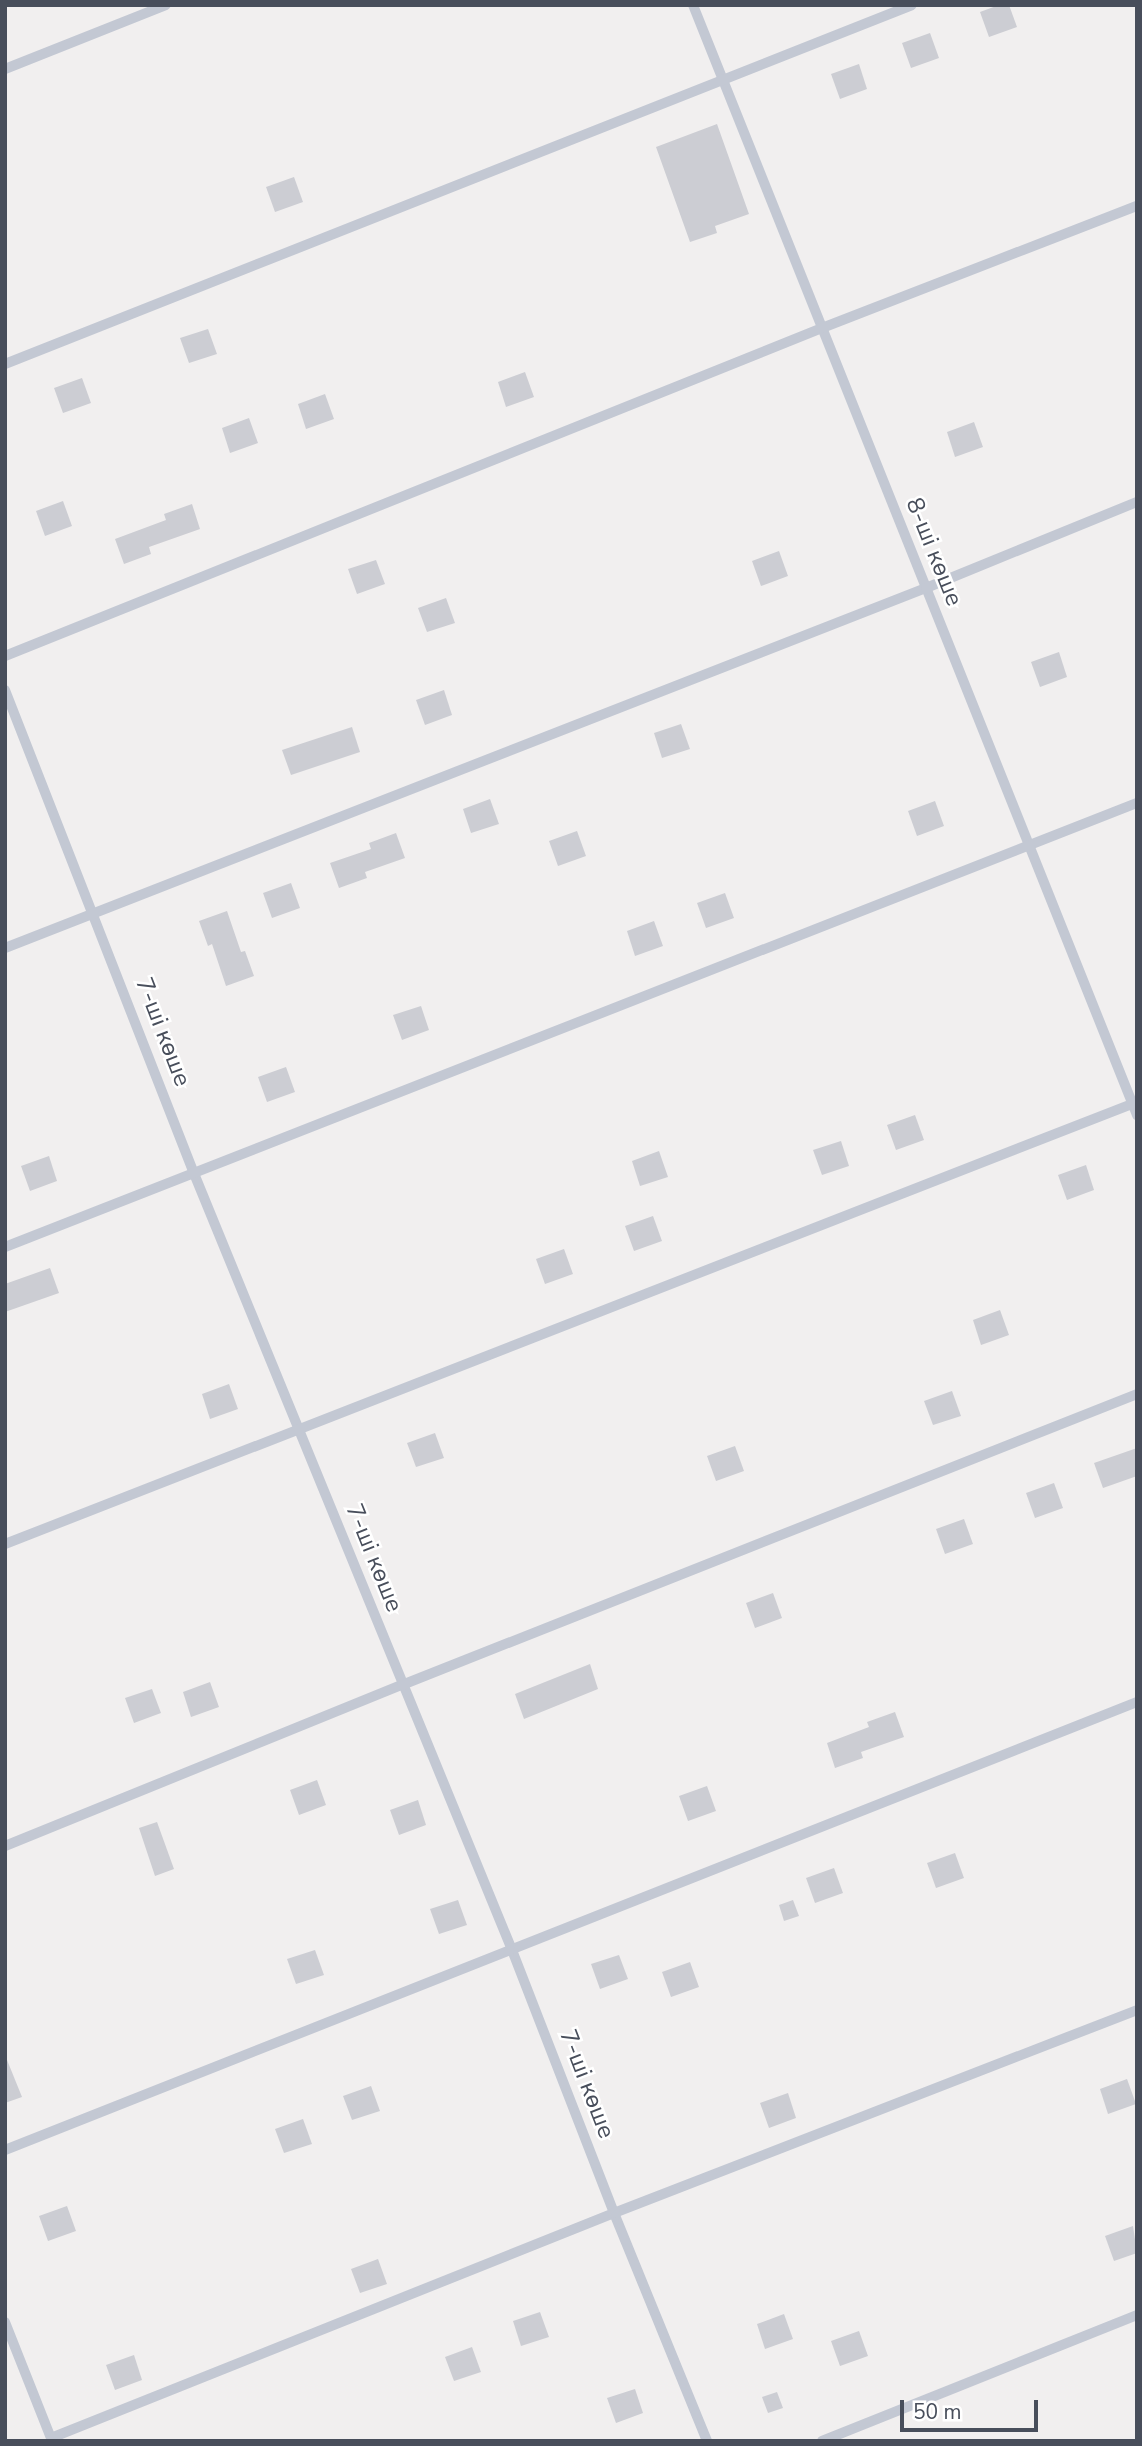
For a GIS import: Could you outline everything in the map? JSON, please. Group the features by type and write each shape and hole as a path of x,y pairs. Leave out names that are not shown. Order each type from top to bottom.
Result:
{"lane":[{"path":"5,69 166,5"},
{"name":"8-ші көше","path":"693,5 1137,1115"},
{"path":"5,364 912,5"},
{"path":"5,656 822,328 1137,206"},
{"path":"5,948 926,589 1137,502"},
{"name":"7-ші көше","path":"5,690 193,1171 512,1950 614,2213 707,2441"},
{"path":"5,1247 193,1171 1137,803"},
{"path":"5,1545 1134,1103"},
{"path":"5,1846 402,1685 1137,1394"},
{"path":"5,2150 1137,1702"},
{"path":"5,2322 52,2439 614,2213 1137,2010"},
{"path":"821,2441 1137,2315"}],"building":[{"path":"999,5 1009,5 1017,27 989,37 980,12"},
{"path":"930,33 939,58 911,68 902,43"},
{"path":"859,64 867,89 840,99 831,74"},
{"path":"717,124 749,214 715,226 717,233 690,242 656,147"},
{"path":"294,177 303,202 275,212 266,187"},
{"path":"208,329 217,354 189,363 180,338"},
{"path":"525,372 534,397 506,407 498,382"},
{"path":"82,378 91,403 63,413 54,388"},
{"path":"325,394 334,419 306,429 298,404"},
{"path":"249,418 258,443 230,453 222,428"},
{"path":"974,422 983,447 955,457 947,432"},
{"path":"63,501 72,526 45,536 36,511"},
{"path":"192,504 200,529 149,547 151,554 124,564 115,539 166,520 164,514"},
{"path":"779,551 788,576 761,586 752,561"},
{"path":"376,560 385,584 357,594 348,569"},
{"path":"446,598 455,623 427,632 418,608"},
{"path":"1059,652 1067,677 1040,687 1031,662"},
{"path":"444,690 452,715 425,725 416,700"},
{"path":"681,724 690,749 662,758 654,733"},
{"path":"352,727 360,752 291,775 282,750"},
{"path":"490,799 499,824 471,833 463,809"},
{"path":"935,801 944,826 917,836 908,811"},
{"path":"577,831 586,856 558,866 549,841"},
{"path":"396,833 405,858 365,872 367,878 339,888 330,863 371,849 369,843"},
{"path":"291,883 300,908 272,918 263,893"},
{"path":"725,893 734,918 706,928 697,903"},
{"path":"227,911 241,952 245,951 254,976 226,986 212,944 208,946 199,921"},
{"path":"654,921 663,946 635,956 627,931"},
{"path":"421,1006 429,1030 402,1040 393,1015"},
{"path":"286,1067 295,1092 267,1102 258,1077"},
{"path":"915,1115 924,1140 896,1150 887,1125"},
{"path":"841,1141 849,1166 822,1175 813,1150"},
{"path":"659,1151 668,1177 640,1186 632,1161"},
{"path":"49,1156 57,1181 30,1191 21,1166"},
{"path":"1086,1165 1094,1190 1067,1200 1058,1175"},
{"path":"653,1216 662,1241 634,1251 625,1226"},
{"path":"564,1249 573,1274 545,1284 536,1259"},
{"path":"50,1268 59,1293 5,1312 5,1284"},
{"path":"1000,1310 1009,1335 981,1345 973,1320"},
{"path":"229,1384 238,1409 210,1419 202,1394"},
{"path":"952,1391 961,1416 933,1425 924,1401"},
{"path":"435,1433 444,1458 416,1467 407,1443"},
{"path":"735,1446 744,1471 716,1481 707,1456"},
{"path":"1137,1448 1137,1476 1103,1488 1094,1463"},
{"path":"1054,1483 1063,1508 1035,1518 1026,1493"},
{"path":"964,1519 973,1544 945,1554 936,1529"},
{"path":"773,1593 782,1618 755,1628 746,1603"},
{"path":"590,1664 598,1689 524,1719 515,1694"},
{"path":"210,1682 219,1707 191,1717 183,1692"},
{"path":"152,1689 161,1713 134,1723 125,1698"},
{"path":"895,1712 904,1737 861,1752 863,1758 835,1768 827,1743 869,1727 867,1722"},
{"path":"317,1780 326,1805 299,1815 290,1790"},
{"path":"707,1786 716,1811 688,1821 679,1796"},
{"path":"418,1800 426,1825 399,1835 390,1810"},
{"path":"157,1822 174,1869 155,1876 139,1828"},
{"path":"955,1853 964,1878 936,1888 927,1863"},
{"path":"834,1868 843,1893 815,1903 806,1878"},
{"path":"458,1900 467,1925 439,1934 430,1909"},
{"path":"793,1900 799,1916 784,1921 779,1905"},
{"path":"315,1950 324,1975 296,1984 287,1959"},
{"path":"619,1955 628,1979 600,1989 591,1964"},
{"path":"690,1962 699,1987 671,1997 662,1972"},
{"path":"5,2055 22,2097 5,2103"},
{"path":"1127,2079 1136,2104 1108,2114 1100,2089"},
{"path":"371,2086 380,2111 352,2120 343,2096"},
{"path":"788,2093 796,2118 769,2128 760,2103"},
{"path":"303,2119 312,2144 284,2153 275,2129"},
{"path":"67,2206 76,2231 48,2241 39,2216"},
{"path":"1133,2226 1137,2253 1114,2261 1105,2236"},
{"path":"378,2259 387,2284 360,2293 351,2269"},
{"path":"540,2312 549,2337 521,2346 513,2321"},
{"path":"784,2314 793,2339 765,2349 757,2324"},
{"path":"859,2331 868,2356 840,2366 831,2341"},
{"path":"472,2347 481,2372 454,2381 445,2357"},
{"path":"134,2355 142,2380 115,2390 106,2365"},
{"path":"635,2389 643,2413 616,2423 607,2398"},
{"path":"777,2392 783,2408 768,2413 762,2397"}]}
